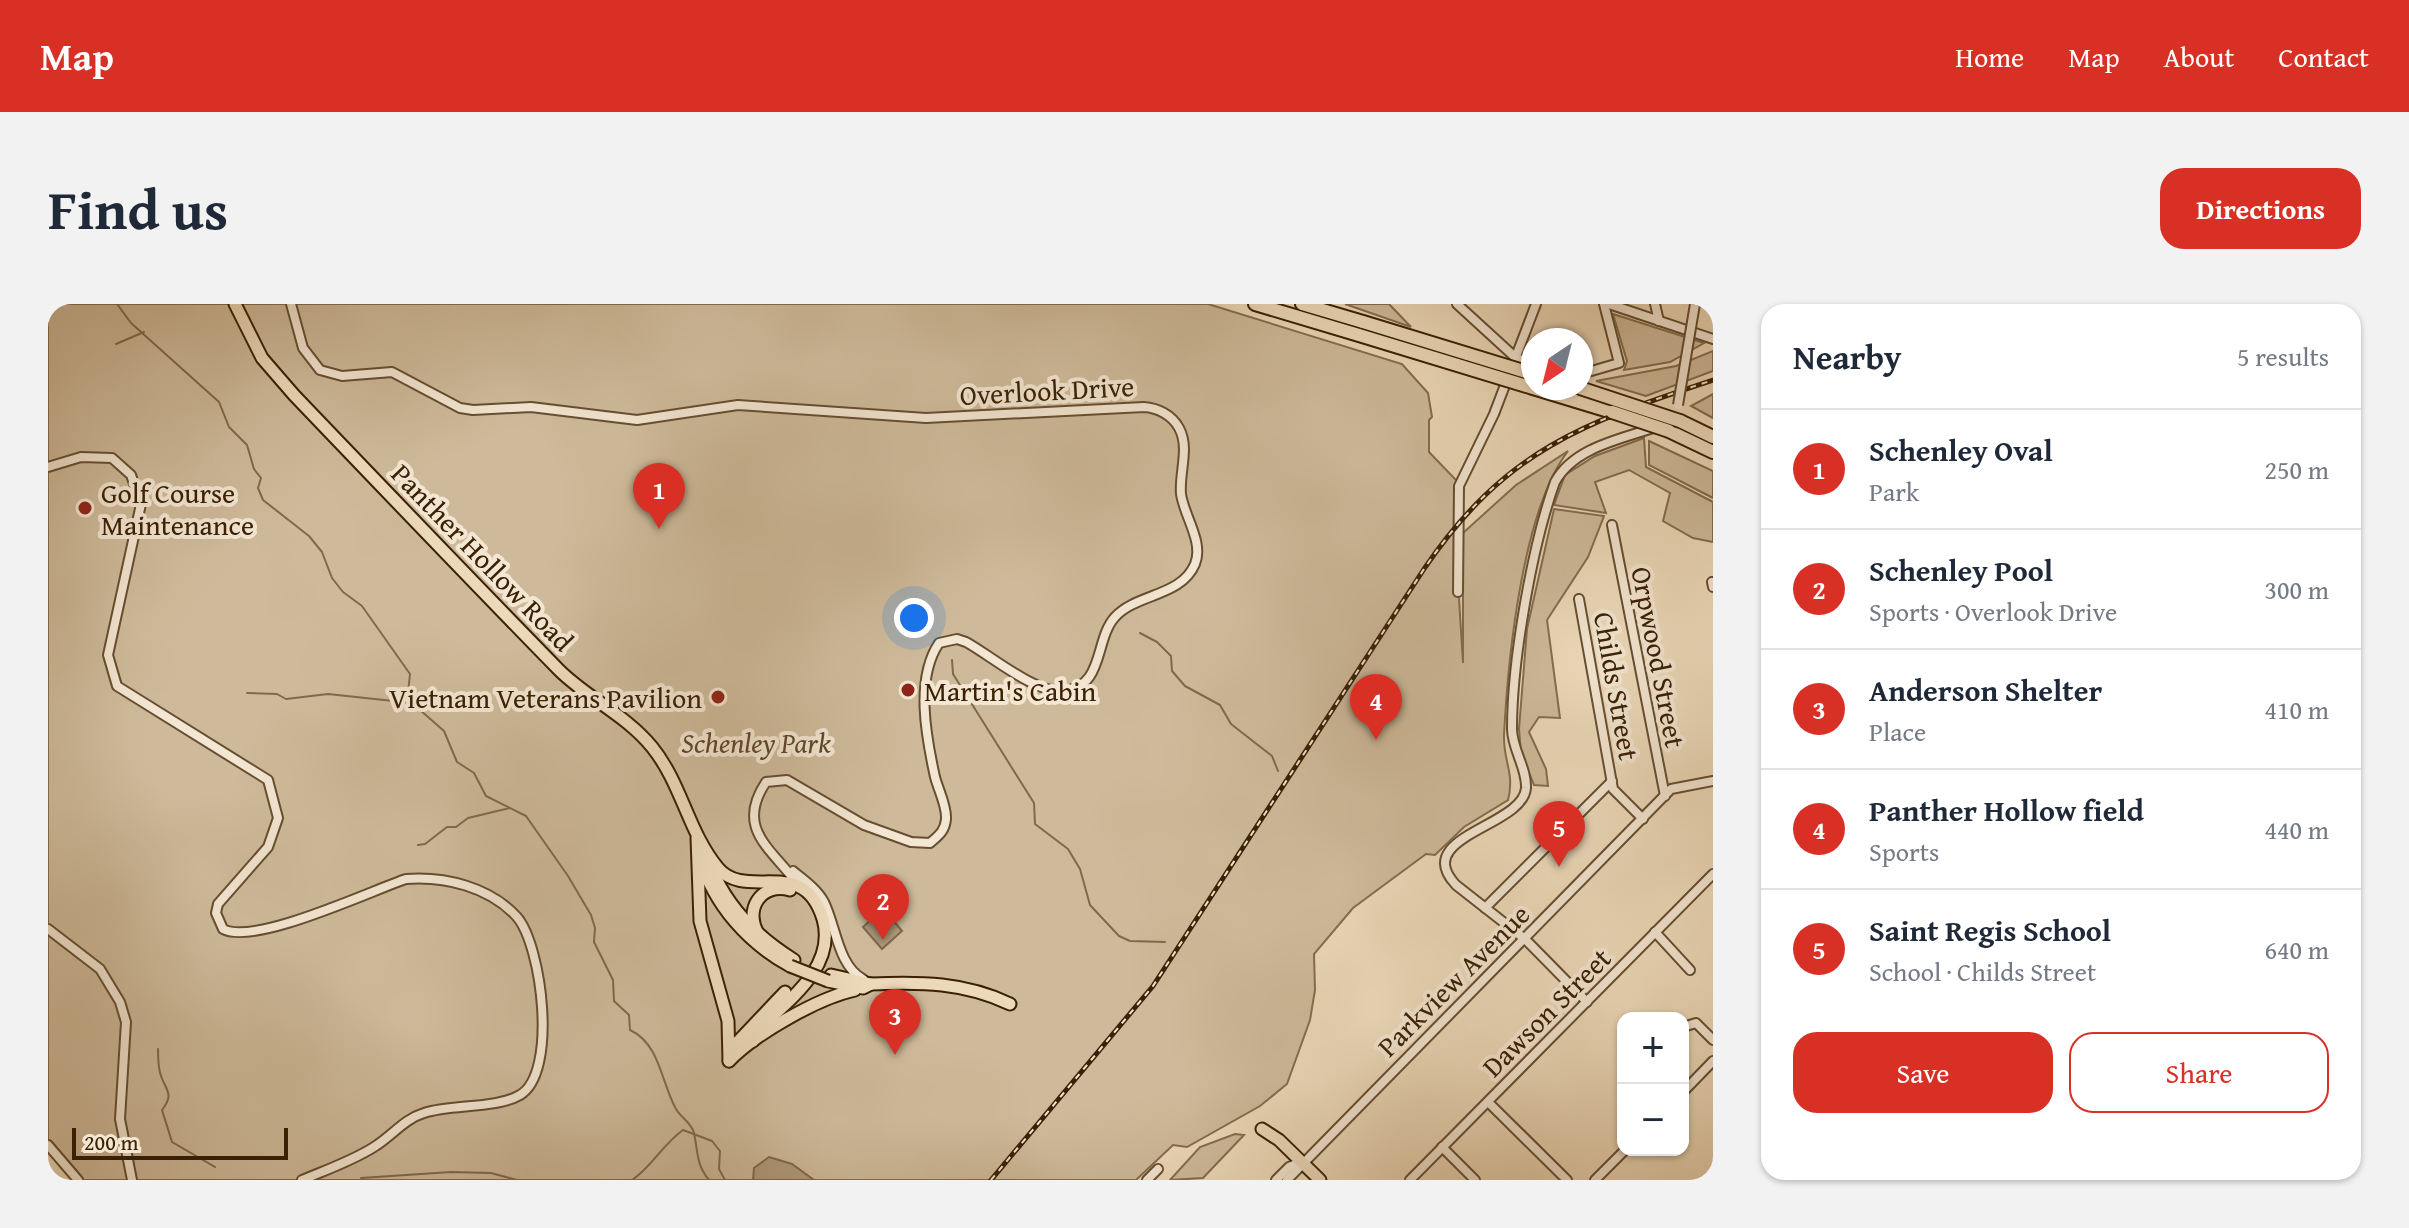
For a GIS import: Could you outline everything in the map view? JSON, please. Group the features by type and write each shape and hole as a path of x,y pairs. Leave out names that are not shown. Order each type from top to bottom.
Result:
{"highway":[{"path":"1255,304 1521,371"},
{"path":"1302,304 1361,329 1521,384"},
{"path":"1593,392 1680,421 1713,437"},
{"path":"1571,400 1669,431 1713,452"}],"main road":[{"name":"Panther Hollow Road","path":"235,304 262,358 315,417 563,674 651,746 682,796 702,851"},
{"path":"702,851 727,876 799,886 821,914 824,950 812,975 755,1032 730,1050 728,1021 700,921 702,851"},
{"path":"702,851 729,901 759,935 792,963"},
{"path":"702,851 712,888 731,918 755,942 792,963 829,978 866,983 955,985 1010,1004"},
{"path":"748,1037 805,972 818,945 818,928 808,904 796,893 783,888 769,890 756,902 752,917 759,935"},
{"path":"748,1037 815,1003 866,983"},
{"path":"728,1021 748,1037"},
{"path":"1262,1129 1320,1180"}],"street":[{"name":"Overlook Drive","path":"291,304 303,348 320,370 342,376 392,372 460,408 473,410 531,407 637,420 738,405 926,418 1153,408 1176,422 1183,436 1180,484 1196,544 1194,567 1172,588 1117,615 1109,624 1094,672 1070,690 1056,692 1038,686 957,639 939,643 931,655 926,681 927,729 947,814 944,830 930,843 911,842 864,825 787,780 766,782 755,799 754,820 761,843 820,896 847,963 866,983"},
{"path":"1457,304 1521,360"},
{"path":"1458,592 1459,486 1516,358 1536,304"},
{"path":"1606,304 1713,339"},
{"path":"1593,371 1619,363 1606,304"},
{"path":"1655,304 1659,321"},
{"path":"1587,1002 1525,939 1451,880 1446,862 1450,850 1462,838 1510,813 1523,798 1525,780 1513,746 1513,713 1526,600 1555,482 1565,467 1583,455 1670,421 1678,405 1695,304"},
{"path":"48,467 81,457 112,458 131,475 141,504 108,655 117,686 268,780 278,818 268,847 218,904 216,913 223,929 249,933 317,913 406,879 425,877 488,894 519,920 527,937 536,968 542,1019 539,1065 533,1082 519,1095 414,1116 376,1146 302,1180"},
{"name":"Orpwood Street","path":"1612,525 1665,796"},
{"name":"Childs Street","path":"1579,599 1613,789 1643,819"},
{"name":"Childs Street","path":"1485,908 1612,781"},
{"name":"Parkview Avenue","path":"1287,1180 1671,789 1713,781"},
{"name":"Overlook Drive","path":"785,866 799,886"},
{"name":"Dawson Street","path":"1410,1180 1713,874"},
{"path":"48,929 100,969 120,1002 126,1022 120,1119 132,1180"},
{"path":"1655,932 1690,970"},
{"path":"1689,1025 1696,1023 1713,1040"},
{"path":"1689,1086 1713,1061"},
{"path":"1488,1102 1567,1180"},
{"path":"48,1145 78,1180"},
{"path":"1442,1147 1475,1180"},
{"path":"1595,1180 1619,1156"},
{"name":"Parkview Avenue","path":"1276,1180 1289,1167 1302,1162"},
{"path":"1147,1180 1158,1169"}],"green space":[{"name":"Schenley Park","path":"48,304 1208,304 1402,364 1428,393 1432,417 1429,420 1429,452 1457,481 1454,517 1463,663 1463,533 1516,485 1568,451 1552,477 1539,510 1520,587 1504,735 1510,774 1508,800 1464,827 1435,855 1426,854 1353,908 1314,954 1315,990 1310,1020 1287,1084 1260,1106 1187,1147 1173,1145 1136,1180 76,1180 48,1145"},
{"path":"1345,304 1389,304 1411,327"},
{"path":"1613,314 1704,343 1670,362 1624,370 1627,361"},
{"path":"1713,351 1713,371 1646,396 1596,381 1676,366"},
{"path":"1713,394 1713,418 1691,406"},
{"path":"1644,438 1646,467 1713,502 1713,542 1693,538 1663,521 1670,493 1629,470 1595,482 1606,513 1554,505 1565,475 1595,456"},
{"path":"1649,441 1713,471 1713,498 1649,465"},
{"path":"1554,509 1604,516 1588,557 1547,620 1560,718 1539,717 1529,732 1546,769 1548,786 1534,785 1521,753 1519,729 1527,629"},
{"path":"1235,1134 1244,1135 1203,1178 1170,1180 1200,1147"}],"shaded area":[{"path":"875,916 884,928 893,920 902,931 882,949 863,927"},
{"path":"769,1157 792,1164 814,1180 753,1180 754,1168"}],"waterway":[{"path":"117,304 131,323 219,402 229,427 247,445 254,469 261,478 258,488 263,500 309,536 322,552 332,578 343,592 362,606 410,674 408,693 412,703 444,731 457,762 474,773 486,796 526,816 568,876 591,915 595,928 594,942 613,980 614,1001 629,1015 630,1030 640,1036 654,1054 676,1109 693,1129 700,1163 709,1180"},
{"path":"543,304 567,304"},
{"path":"116,344 144,332"},
{"path":"1140,633 1157,642 1171,656 1172,671 1185,686 1220,705 1231,724 1272,756 1278,771"},
{"path":"952,660 953,674 1034,803 1035,824 1068,849 1080,869 1090,905 1119,936 1130,941 1165,942"},
{"path":"247,693 277,694 286,699 328,694 412,703"},
{"path":"418,845 425,844 447,827 456,827 468,818 510,808"},
{"path":"158,1049 159,1070 169,1096 162,1110 172,1142 215,1167"},
{"path":"632,1180 683,1130 712,1141 720,1151 719,1169 725,1180"},
{"path":"361,1178 451,1172 491,1173 517,1180"}],"railway":[{"path":"991,1180 1153,986 1424,569 1454,528 1485,495 1550,446 1624,411 1713,380"}],"place":[{"name":"Golf Course Maintenance","path":"85,508"},
{"name":"Schenley Oval","path":"659,529"},
{"name":"Martin's Cabin","path":"908,690"},
{"name":"Vietnam Veterans Pavilion","path":"718,697"},
{"name":"Panther Hollow field","path":"1376,740"},
{"name":"Saint Regis School","path":"1559,867"},
{"name":"Schenley Pool","path":"883,940"},
{"name":"Anderson Shelter","path":"895,1055"}]}
